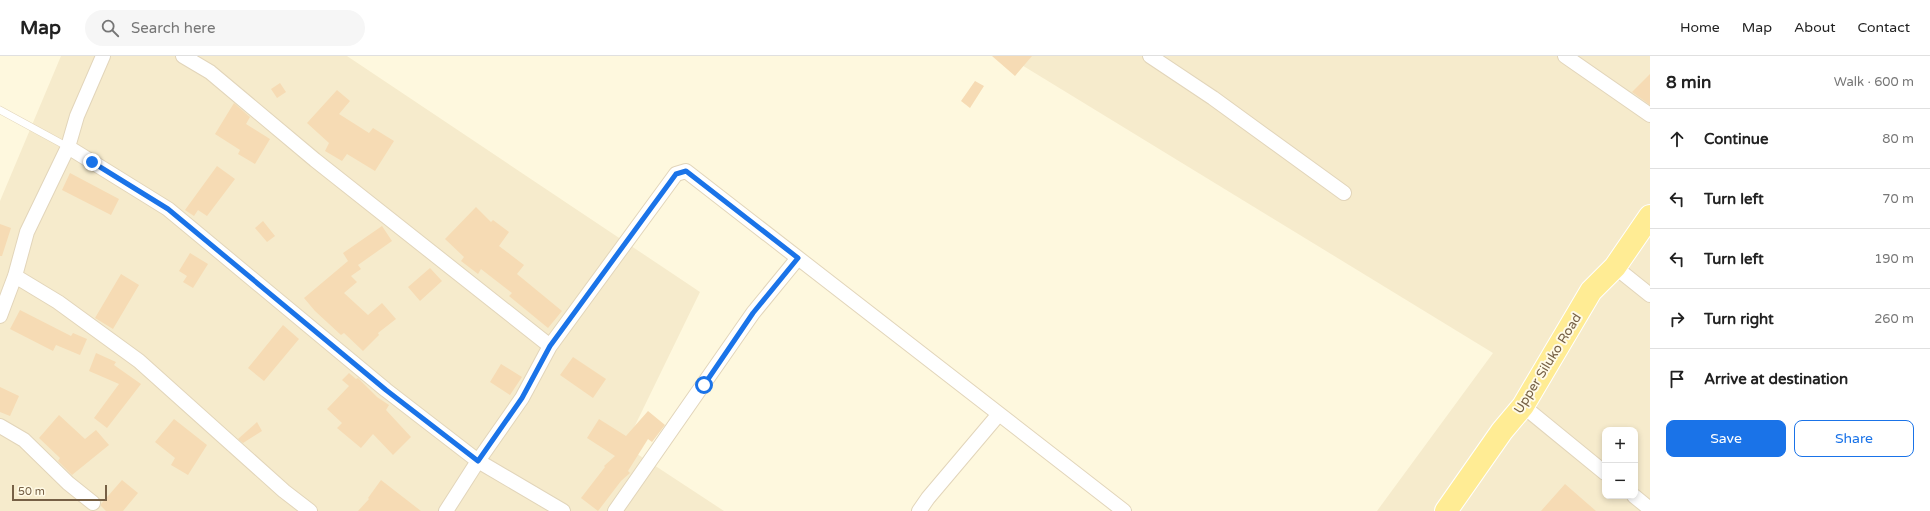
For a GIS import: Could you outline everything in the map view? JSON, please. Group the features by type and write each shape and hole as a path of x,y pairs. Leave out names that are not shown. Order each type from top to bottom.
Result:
{"main road":[{"name":"Upper Siluko Road","path":"1446,511 1502,431 1523,406 1591,291 1615,267 1650,216"}],"street":[{"path":"0,316 15,276 27,232 68,147 77,116 103,56"},
{"path":"183,56 210,72 316,160 550,346"},
{"path":"1150,56 1213,98 1344,193"},
{"path":"1566,56 1650,115"},
{"path":"68,147 168,209 386,390 478,461 563,511"},
{"path":"446,511 478,461 522,398 550,346 676,174 686,171 1124,511"},
{"path":"615,511 753,313 798,258"},
{"path":"1615,267 1650,295"},
{"path":"15,276 58,302 139,361 284,492 310,511"},
{"path":"1523,406 1602,471"},
{"path":"919,511 928,498 999,414"},
{"path":"0,426 24,440 68,483 93,503"},
{"path":"1638,499 1650,509"}],"lane":[{"path":"0,110 68,147"}],"shaded area":[{"path":"61,56 347,56 700,292 625,446 724,511 0,511 0,201"},
{"path":"1007,56 1650,56 1650,511 1377,511 1493,353"}],"building":[{"path":"992,56 1032,56 1015,76"},
{"path":"1650,74 1650,105 1632,92"},
{"path":"975,81 984,86 970,108 961,101"},
{"path":"280,83 286,92 277,98 271,89"},
{"path":"337,90 350,101 339,114 369,133 373,128 394,141 375,171 347,154 342,161 325,151 329,143 307,123"},
{"path":"234,103 250,117 246,124 270,139 255,164 238,154 240,150 215,134"},
{"path":"217,166 235,179 207,216 198,210 194,216 185,210"},
{"path":"70,173 119,199 111,215 62,190"},
{"path":"476,207 491,222 493,220 509,232 499,246 524,265 517,274 562,311 548,328 509,296 512,293 481,269 478,274 461,261 464,257 445,239"},
{"path":"263,221 275,236 267,242 255,228"},
{"path":"0,224 11,228 2,256 0,256"},
{"path":"382,226 392,241 358,265 361,269 351,276 357,282 344,293 368,315 382,303 396,319 378,333 379,335 363,351 344,333 341,335 315,311 304,298 348,261 343,253"},
{"path":"190,253 208,264 193,288 183,282 187,276 179,271"},
{"path":"430,268 442,281 420,301 408,287"},
{"path":"121,274 139,285 113,329 95,318"},
{"path":"20,310 71,336 73,333 87,339 80,355 56,345 53,351 10,329"},
{"path":"283,325 299,339 264,381 248,368"},
{"path":"96,353 116,362 114,365 141,384 107,428 94,418 119,384 89,371"},
{"path":"573,357 606,379 593,398 560,375"},
{"path":"501,364 522,377 510,395 490,382"},
{"path":"349,373 356,379 358,378 377,397 389,405 386,410 411,437 393,455 373,434 361,448 337,428 342,423 327,409 349,386 342,380"},
{"path":"0,387 19,396 10,416 0,412"},
{"path":"648,411 665,425 652,442 648,439 628,471 630,473 621,481 598,511 581,498 605,467 604,466 615,456 587,438 599,419 626,436"},
{"path":"59,415 85,439 96,430 109,445 72,475 58,461 60,458 39,438"},
{"path":"174,419 207,445 188,475 171,465 175,458 155,442"},
{"path":"257,422 262,431 243,443 238,439"},
{"path":"122,480 138,493 123,511 106,511 101,504"},
{"path":"381,480 421,511 358,511 369,499 368,498"},
{"path":"1565,484 1596,511 1541,511"}],"route":[{"path":"92,162 168,209 294,312 386,390 478,461 522,398 550,346 676,174 686,171 798,258 753,313 704,385"}]}
